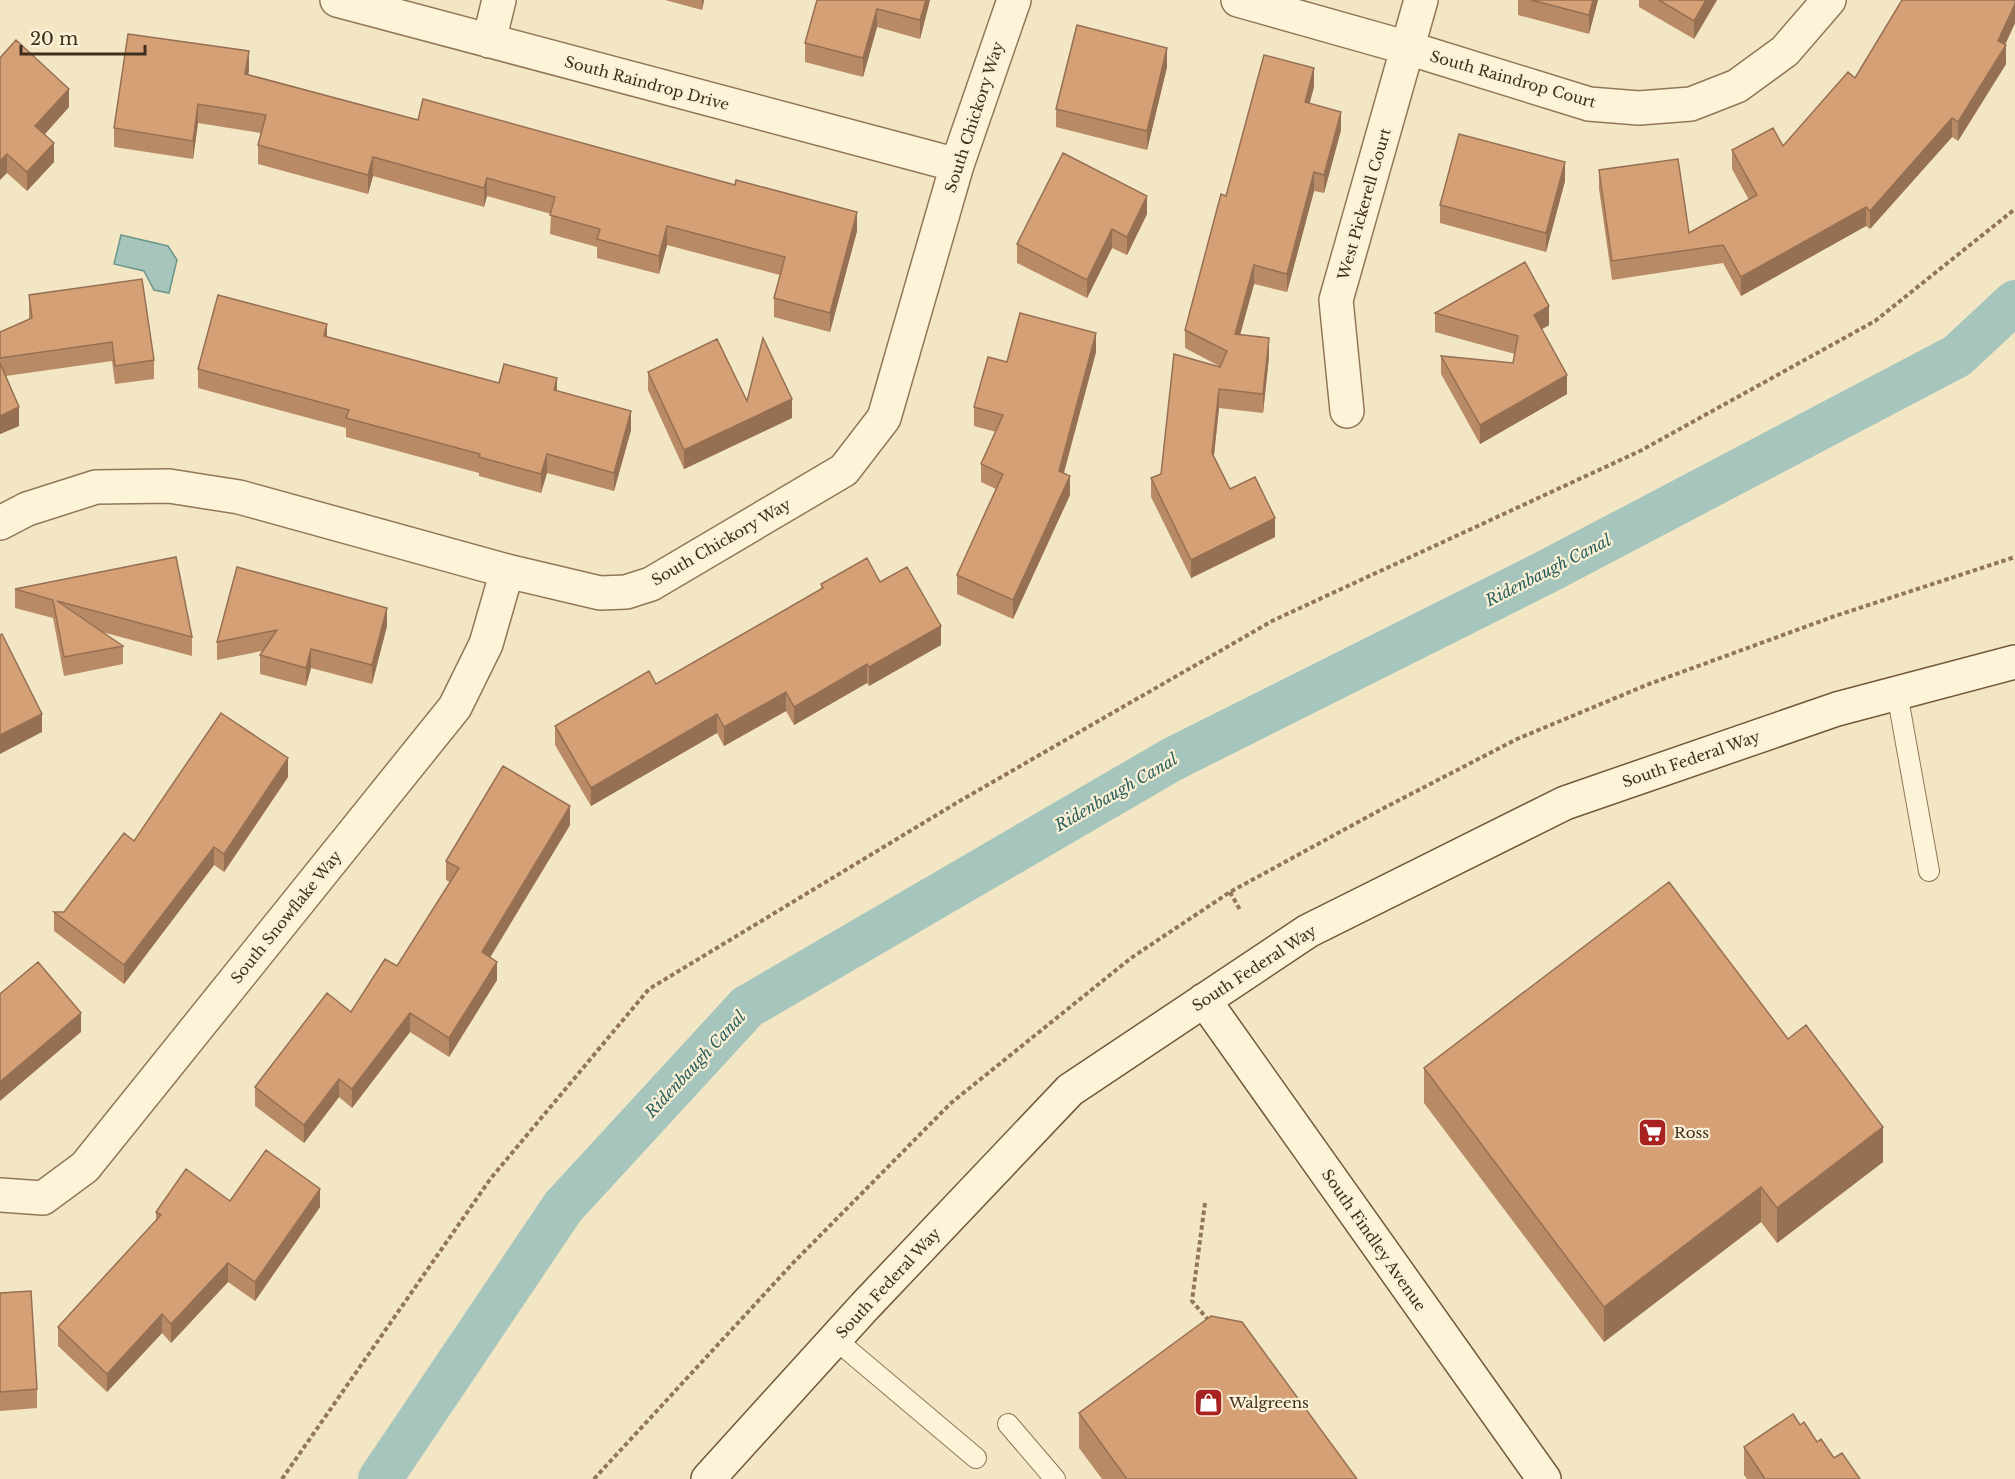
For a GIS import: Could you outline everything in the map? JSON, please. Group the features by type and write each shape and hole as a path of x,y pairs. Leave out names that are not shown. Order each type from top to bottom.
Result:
{"street":[{"name":"South Raindrop Drive","path":"337,0 957,165"},
{"path":"489,40 500,0"},
{"name":"South Chickory Way","path":"0,523 27,509 96,487 169,486 239,497 507,571 600,592 626,592 651,584 844,470 884,418 957,165 1014,0"},
{"name":"South Raindrop Court","path":"1238,0 1408,48 1589,104 1639,108 1691,104 1737,86 1785,51 1829,0"},
{"name":"West Pickerell Court","path":"1347,411 1336,300 1421,0"},
{"name":"South Snowflake Way","path":"0,1195 43,1198 85,1167 455,707 486,644 507,571"},
{"name":"South Federal Way","path":"708,1479 835,1339 1070,1090 1308,931 1565,803 1837,709 2015,662"},
{"name":"South Findley Avenue","path":"1204,1000 1544,1479"}],"lane":[{"path":"1897,693 1929,871"},
{"path":"835,1339 976,1458"},
{"path":"1008,1424 1055,1479"}],"path":[{"path":"282,1479 491,1178 649,989 958,802 1272,621 1640,451 1875,321 2015,209"},
{"path":"1230,892 1240,910"},
{"path":"1205,1203 1192,1301 1211,1324"}],"water":[{"path":"121,235 168,246 177,260 169,293 154,290 144,271 114,264"}],"building":[{"path":"817,0 926,0 920,20 877,9 863,58 805,43"},
{"path":"1531,0 1593,0 1589,15"},
{"path":"1659,0 1706,0 1694,21"},
{"path":"1902,0 2015,0 2015,4 1998,41 2006,45 1958,122 1952,118 1870,211 1866,207 1741,277 1723,245 1612,261 1599,170 1678,159 1689,233 1757,195 1732,150 1773,128 1783,146 1848,72 1855,78"},
{"path":"1077,25 1167,48 1147,131 1056,109"},
{"path":"128,34 249,51 245,74 418,120 423,99 735,185 736,180 857,212 830,313 774,298 785,257 667,226 659,256 597,239 600,229 550,215 555,197 487,178 484,188 373,157 368,175 258,145 266,115 198,104 193,141 114,128"},
{"path":"16,40 69,89 35,126 54,143 27,172 7,154 0,161 0,58"},
{"path":"1264,55 1314,68 1305,102 1341,112 1324,175 1314,172 1287,274 1254,265 1235,334 1269,338 1263,394 1219,389 1212,453 1230,489 1255,477 1275,518 1191,560 1151,478 1161,474 1174,354 1220,367 1227,351 1185,330 1221,194 1226,196"},
{"path":"1459,134 1565,162 1546,233 1440,205"},
{"path":"1063,153 1147,196 1127,237 1112,229 1087,280 1017,244"},
{"path":"1525,262 1549,306 1534,315 1567,375 1480,425 1441,356 1513,363 1518,336 1435,313"},
{"path":"142,279 154,360 115,366 112,342 0,358 0,332 32,318 29,295"},
{"path":"218,295 327,324 324,336 499,383 504,364 557,378 554,390 631,411 614,473 547,454 541,474 479,457 480,454 346,418 349,410 198,369"},
{"path":"1020,313 1096,333 1059,471 1070,476 1013,600 957,575 1003,474 981,464 1003,415 974,407 988,357 1007,362"},
{"path":"763,338 792,399 684,450 648,372 717,339 747,401"},
{"path":"0,363 19,407 0,416"},
{"path":"176,557 192,637 57,601 123,646 64,657 53,600 15,589"},
{"path":"867,558 880,582 907,567 941,626 869,667 867,664 794,707 786,692 724,727 717,714 591,788 555,726 649,671 656,684 823,588 821,584"},
{"path":"237,567 387,608 372,665 311,649 306,668 260,655 277,630 217,642"},
{"path":"2,634 42,714 0,735 0,635"},
{"path":"221,713 288,758 224,854 214,847 124,965 54,912 64,912 124,833 134,841"},
{"path":"503,766 570,806 482,952 497,962 449,1038 410,1013 352,1089 339,1079 304,1125 255,1087 327,993 351,1012 385,959 397,966 459,868 446,861"},
{"name":"Ross","path":"1669,882 1788,1039 1806,1025 1883,1127 1777,1208 1761,1187 1604,1307 1424,1068"},
{"path":"38,962 81,1013 0,1082 0,994"},
{"path":"266,1150 320,1189 255,1282 228,1263 171,1324 162,1314 107,1374 58,1327 161,1215 156,1212 186,1169 230,1201"},
{"path":"31,1291 37,1389 0,1392 0,1293"},
{"name":"Walgreens","path":"1211,1316 1242,1322 1357,1479 1127,1479 1079,1413"},
{"path":"1793,1414 1800,1425 1804,1422 1817,1442 1821,1439 1834,1458 1842,1453 1860,1479 1765,1479 1744,1447"}],"waterway":[{"name":"Ridenbaugh Canal","path":"380,1479 563,1207 747,1007 1171,760 1548,571 1957,356 2015,302"}],"place":[{"name":"Ross","path":"1653,1132"},
{"name":"Walgreens","path":"1208,1402"}]}
